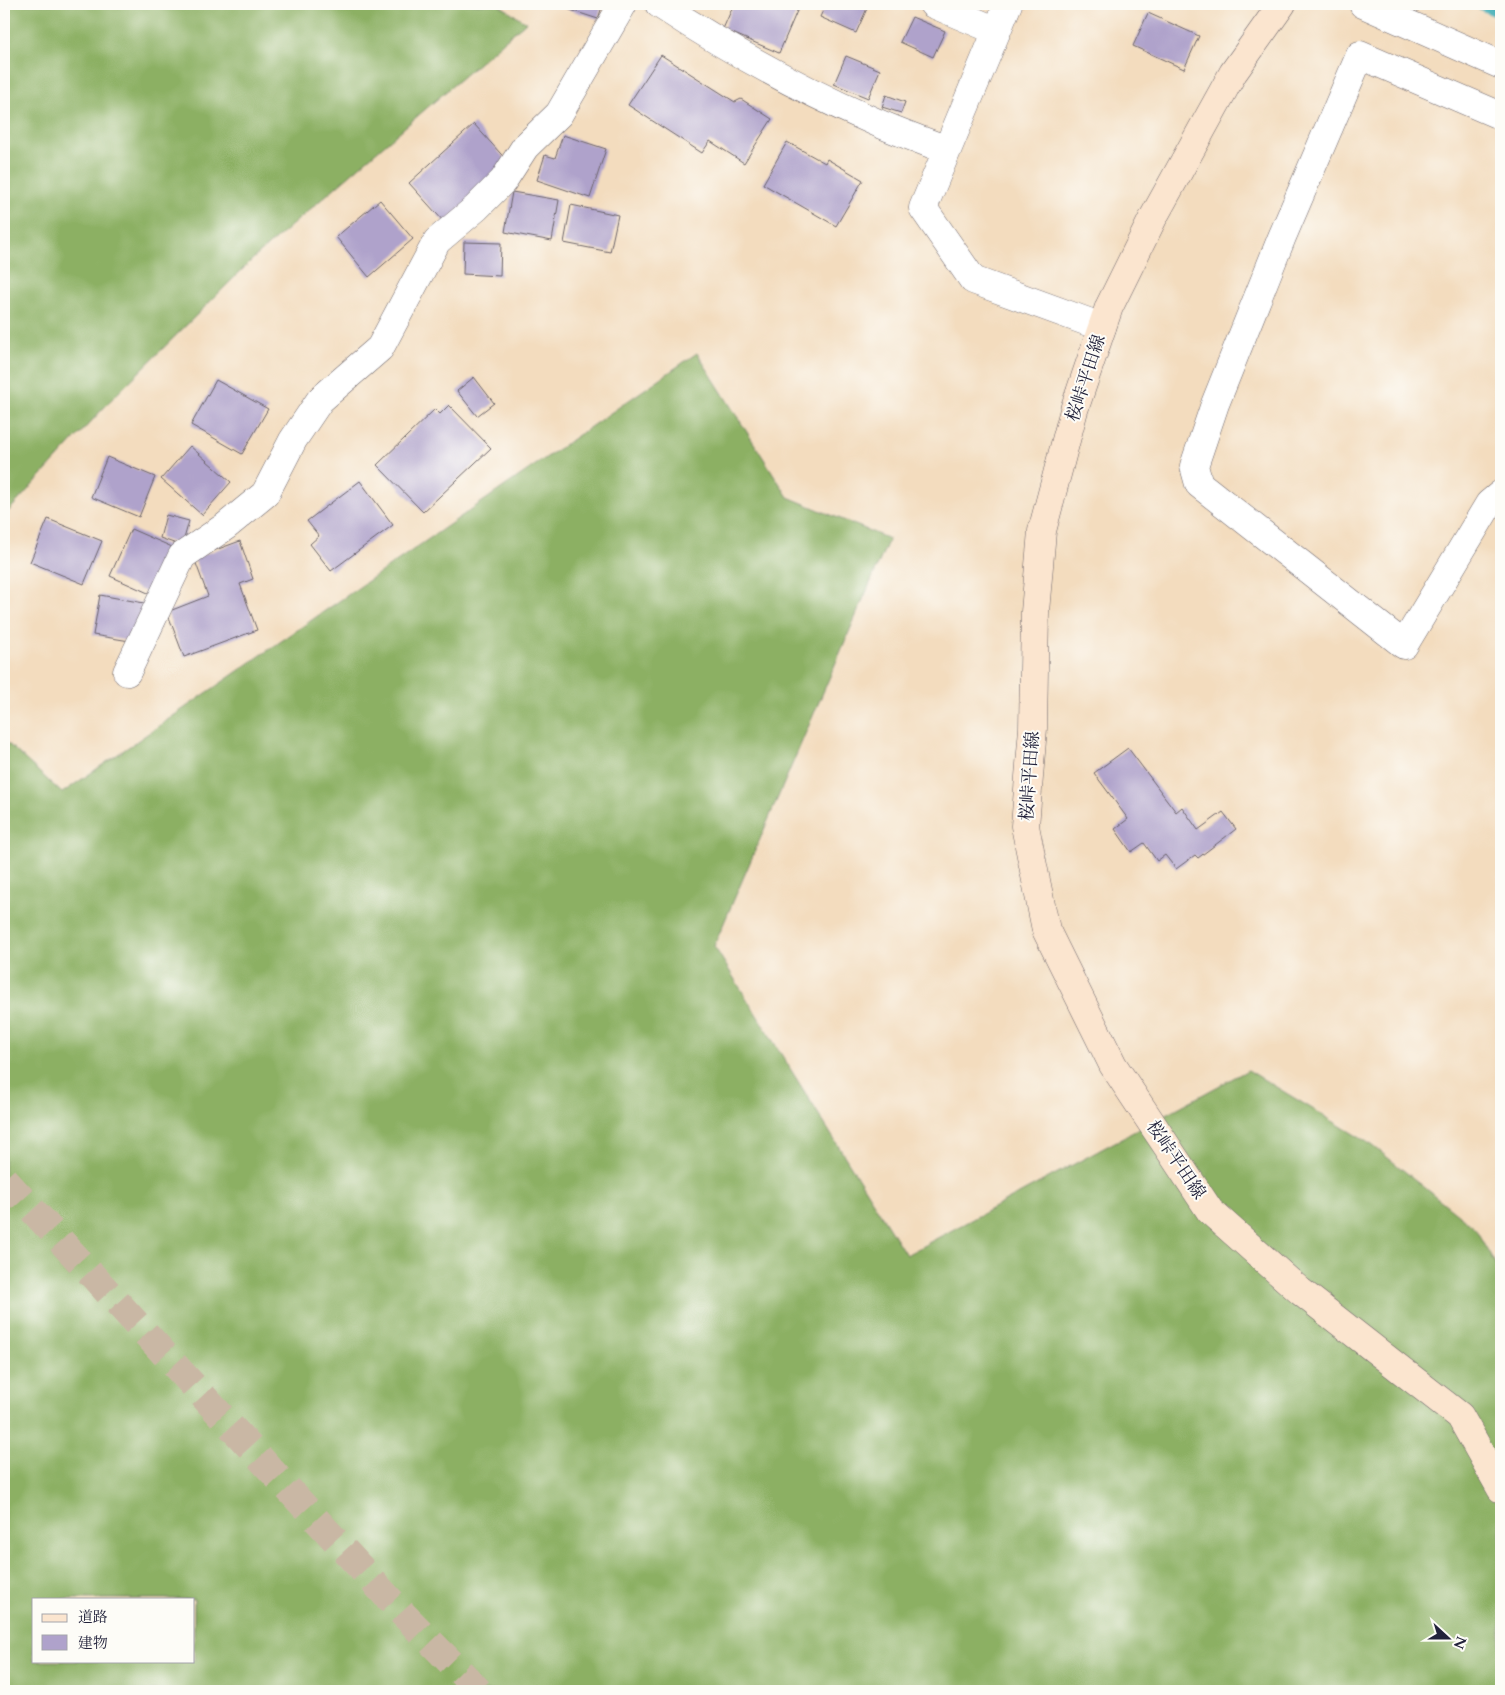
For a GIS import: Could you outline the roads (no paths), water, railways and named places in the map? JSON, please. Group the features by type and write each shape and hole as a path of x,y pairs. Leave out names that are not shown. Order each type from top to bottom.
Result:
{"main road":[{"name":"桜峠平田線","path":"1282,4 1233,73 1153,218 1109,307 1074,410 1042,531 1035,612 1033,728 1025,826 1046,930 1113,1065 1210,1212 1300,1291 1460,1416 1501,1489"}],"street":[{"path":"127,672 182,556 226,526 265,494 293,440 320,400 380,348 437,241 476,208 503,181 525,147 559,114 623,4"},
{"path":"659,4 706,34 812,92 870,120 947,150"},
{"path":"933,4 997,31"},
{"path":"1008,4 923,208 973,280 1102,326"},
{"path":"1363,4 1501,65"},
{"path":"1501,116 1360,55 1257,298 1215,404 1194,466 1200,484 1404,645 1489,504 1501,494"}],"waterway":[{"path":"1478,4 1501,14"}],"tunnel":[{"path":"4,1179 403,1614 479,1691"}]}
